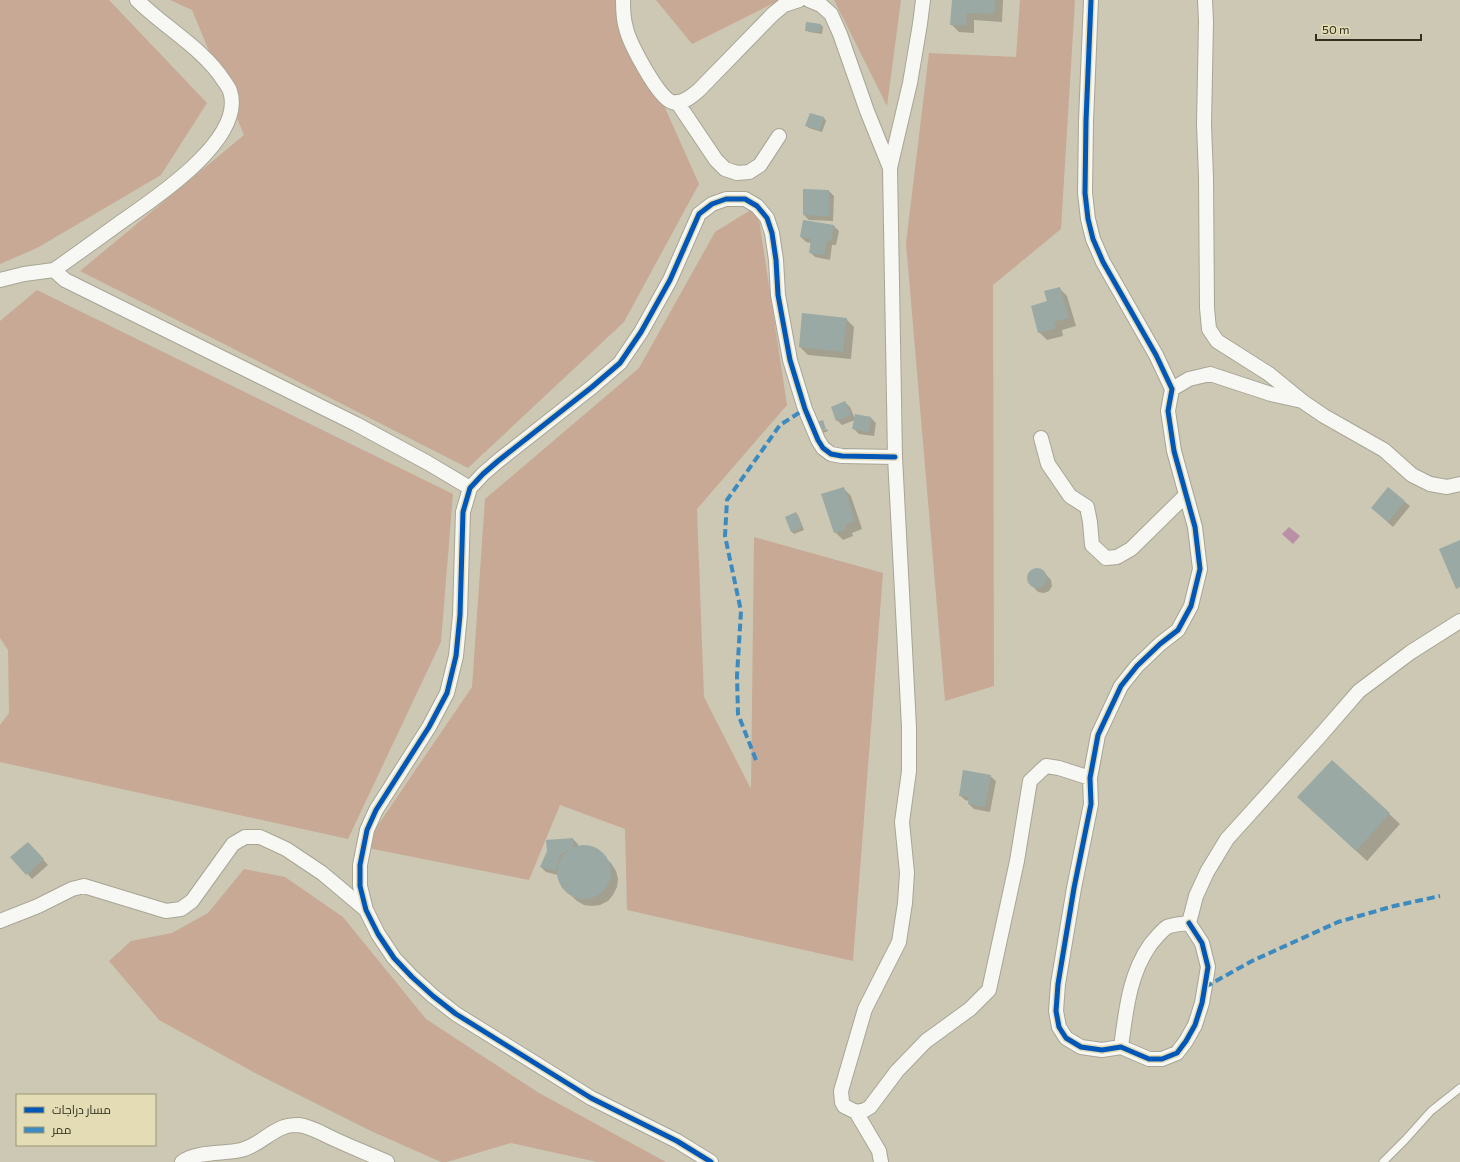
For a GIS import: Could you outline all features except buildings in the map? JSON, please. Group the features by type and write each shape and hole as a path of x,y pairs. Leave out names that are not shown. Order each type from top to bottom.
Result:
{"street":[{"path":"0,280 24,274 54,270 184,176 208,151 222,133 232,111 230,91 219,74 201,55 146,9 138,0"},
{"path":"623,0 626,28 634,48 642,64 664,96 672,102 680,102 691,97 773,14 784,5 799,0"},
{"path":"809,0 821,5 831,14 840,34 867,110 890,168"},
{"path":"881,1162 879,1151 856,1112 844,1106 841,1091 865,1009 899,942 905,903 907,873 902,822 909,771 909,727 896,457 890,168 910,83 923,0"},
{"path":"1091,0 1085,193 1088,220 1093,239 1103,262 1156,354 1172,389 1168,410 1174,451 1195,527 1200,569 1191,606 1178,630 1160,644 1137,666 1121,686 1098,735 1090,778 1091,804 1074,888 1058,984 1056,1011 1059,1027 1066,1038 1081,1047 1102,1050 1121,1047 1149,1059 1162,1059 1177,1053 1195,1025 1202,1003 1208,966 1202,943 1189,923 1196,896 1207,872 1227,839 1319,738 1359,691 1411,652 1459,626"},
{"path":"1205,0 1204,125 1207,308 1209,329 1217,341 1269,374 1302,401 1324,416 1384,450 1412,474 1430,484 1447,487 1460,484"},
{"path":"677,102 716,160 725,169 737,173 749,172 760,165 779,136"},
{"path":"711,1162 677,1141 590,1098 456,1014 417,982 394,958 378,934 366,910 360,886 360,865 367,830 376,810 429,727 447,693 456,656 460,615 463,512 470,488 488,470 620,363 641,332 670,280 699,214 712,204 726,198 745,199 757,206 767,218 772,233 776,260 778,295 790,360 805,409 823,448 831,454 842,456 896,457"},
{"path":"54,270 65,280 356,424 428,463 470,488"},
{"path":"1172,389 1189,378 1210,374 1271,394 1302,401"},
{"path":"1041,438 1048,464 1070,496 1087,507 1092,545 1106,558 1117,558 1131,548 1186,495"},
{"path":"856,1112 870,1107 897,1072 926,1041 970,1008 989,990 1017,861 1030,781 1046,766 1059,768 1090,778"},
{"path":"0,921 38,906 72,889 84,886 166,911 180,909 192,901 234,844 245,837 260,837 286,849 322,873 366,910"},
{"path":"1121,1047 1129,995 1137,967 1145,952 1156,937 1167,927 1189,923"},
{"path":"182,1162 187,1158 249,1148 279,1129 292,1125 299,1125 313,1129 387,1162"}],"lane":[{"path":"1383,1162 1431,1111 1460,1088"}],"shaded area":[{"path":"0,0 109,0 207,103 161,175 37,248 0,264"},
{"path":"170,0 617,0 699,184 624,322 468,468 80,271 244,135 192,10"},
{"path":"656,0 780,0 692,44"},
{"path":"834,0 901,0 887,106"},
{"path":"1020,0 1075,0 1061,229 993,285 994,686 945,701 906,243 929,53 1016,57"},
{"path":"757,206 787,405 697,509 704,697 751,789 754,537 883,573 853,961 627,910 625,829 560,805 529,880 363,847 472,687 485,499 639,368 715,232"},
{"path":"37,290 453,494 441,642 348,839 0,762 0,725 9,713 8,650 0,638 0,321"},
{"path":"1289,527 1300,536 1293,544 1282,534"},
{"path":"244,869 285,877 343,917 426,1019 539,1093 666,1162 597,1162 511,1143 447,1162 441,1162 371,1131 257,1074 159,1020 109,961 131,941 172,933 208,913"}],"marked path":[{"path":"756,760 738,714 737,676 741,611 725,536 727,500 780,425 805,409"},
{"path":"1205,987 1252,961 1338,922 1394,906 1440,896"}],"cycle path":[{"path":"1091,0 1086,121 1085,193 1088,219 1093,239 1103,262 1156,355 1172,389 1168,411 1174,451 1195,527 1200,569 1191,606 1178,630 1160,644 1137,666 1121,686 1098,735 1090,778 1091,804 1074,888 1058,984 1056,1011 1059,1027 1066,1038 1081,1047 1102,1050 1121,1047 1149,1059 1162,1059 1177,1053 1195,1025 1202,1003 1208,967 1202,943 1189,923"},
{"path":"711,1162 677,1141 591,1098 456,1014 412,977 394,958 378,934 366,910 360,886 360,865 367,830 376,810 429,727 447,693 456,656 460,615 463,512 470,488 498,461 620,363 641,332 670,280 699,214 712,204 726,199 745,199 757,206 767,218 772,233 776,260 778,295 790,360 805,409 823,448 831,454 842,456 895,457"}]}
